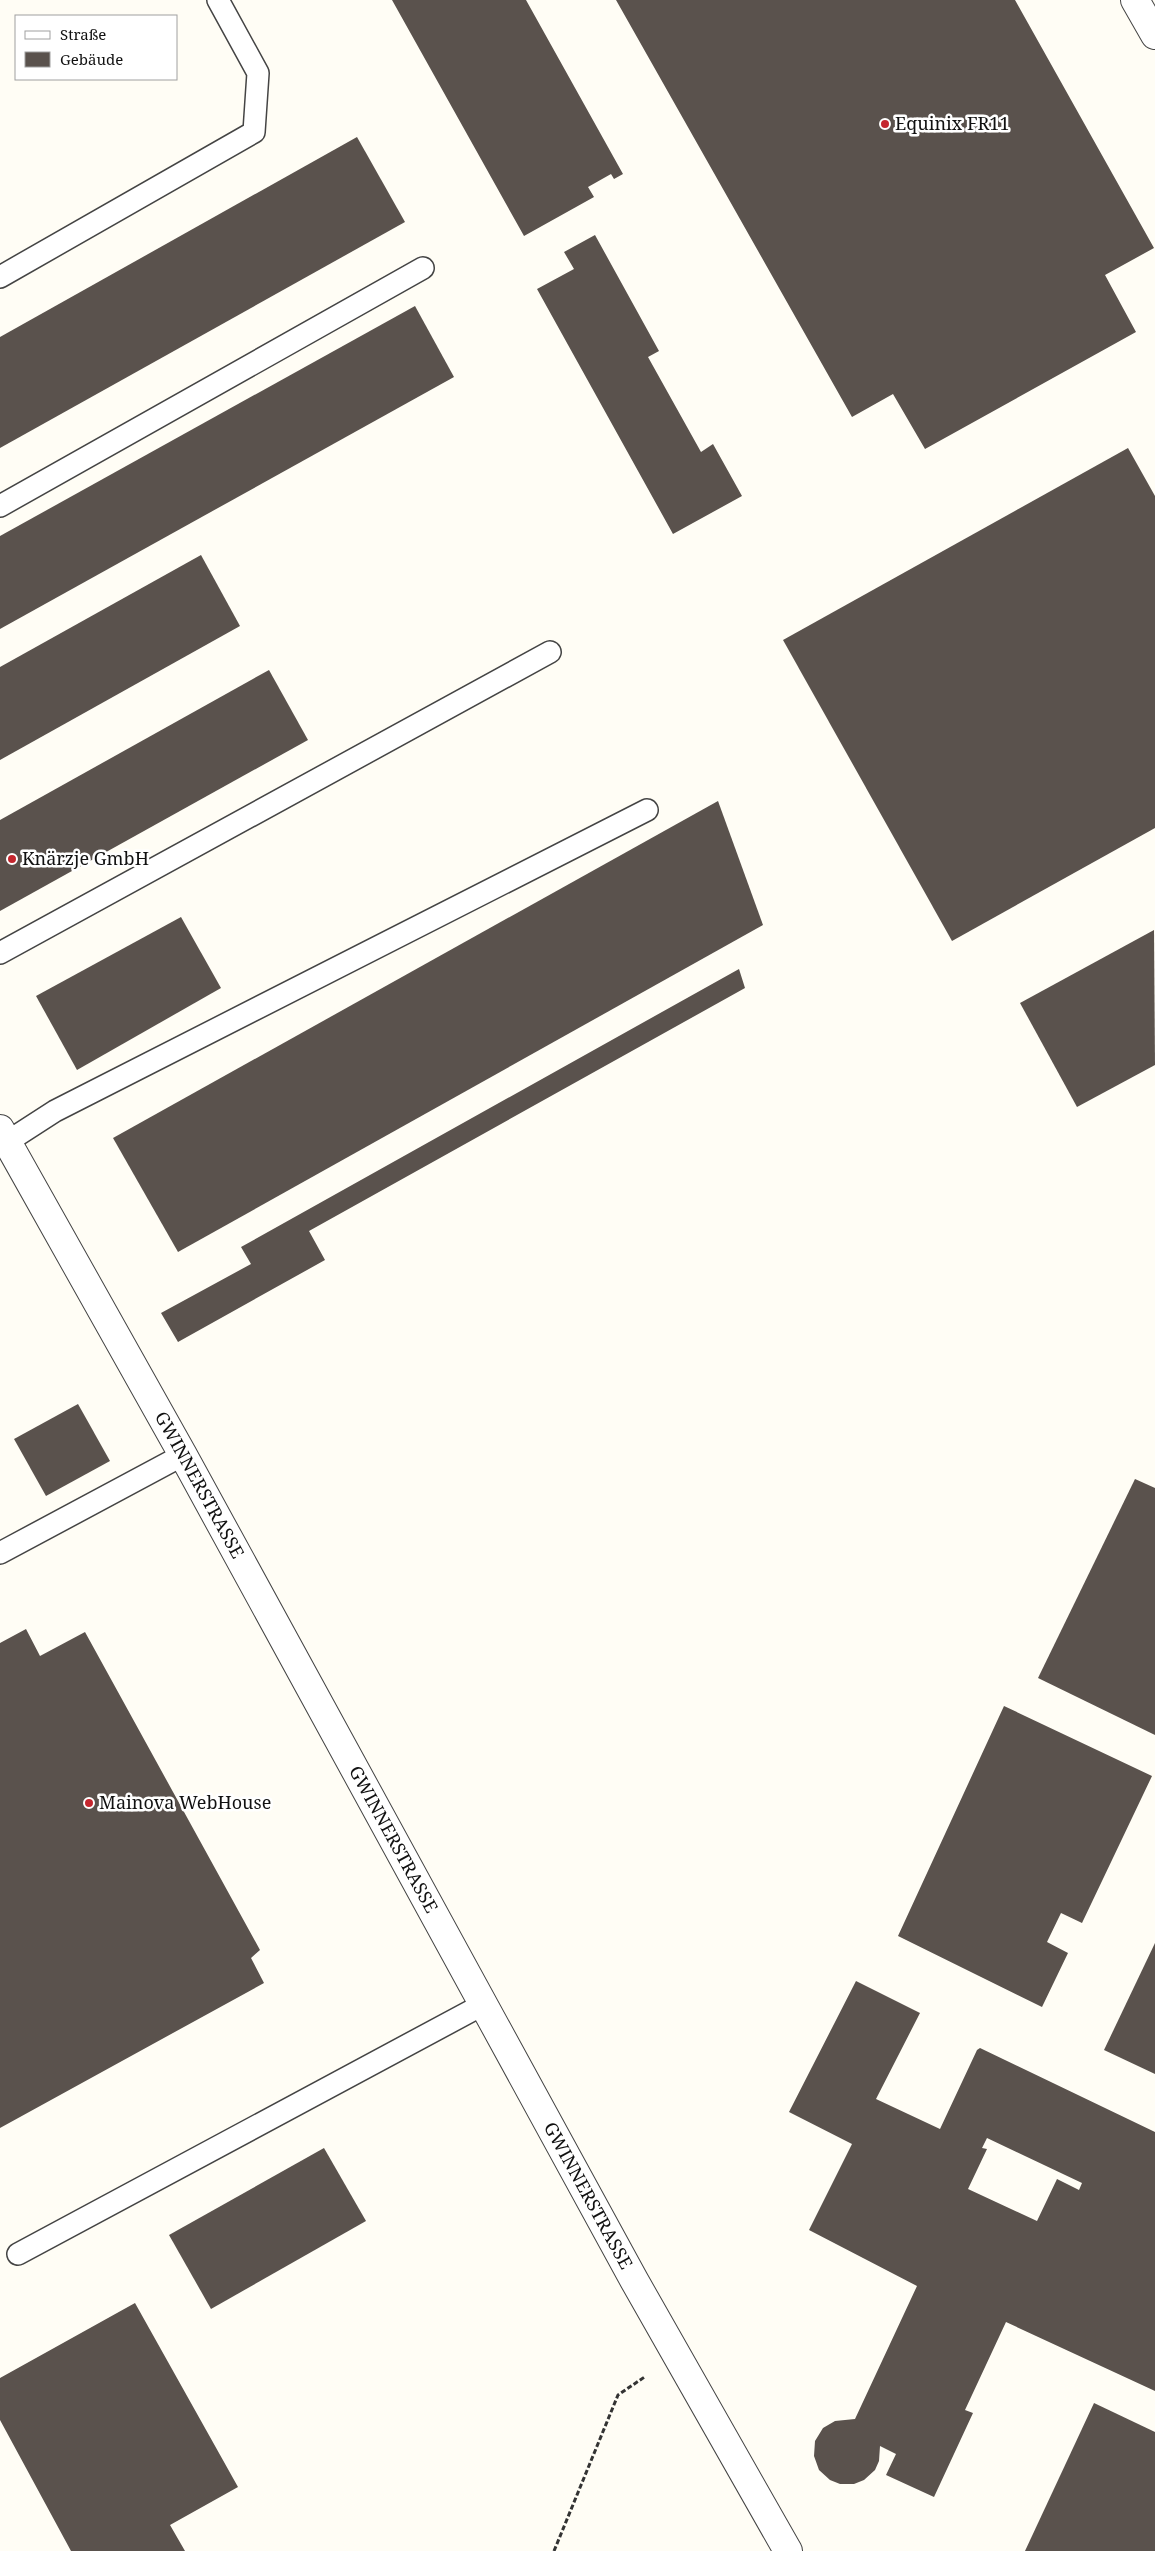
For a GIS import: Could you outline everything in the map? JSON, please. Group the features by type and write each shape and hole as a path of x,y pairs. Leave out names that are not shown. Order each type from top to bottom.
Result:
{"street":[{"path":"1135,0 1155,35"},
{"name":"GWINNERSTRASSE","path":"4,1135 183,1455 482,2005 788,2551"}],"lane":[{"path":"0,277 254,132 258,73 218,0"},
{"path":"0,506 423,268"},
{"path":"0,953 550,652"},
{"path":"4,1135 55,1112 647,810"},
{"path":"0,1553 183,1455"},
{"path":"18,2254 482,2005"}],"path":[{"path":"554,2551 618,2395 678,2355"}],"building":[{"path":"392,0 526,0 623,174 614,179 611,174 588,187 594,197 524,236"},
{"name":"Equinix FR11","path":"616,0 1015,0 1154,248 1105,275 1136,332 925,449 893,394 852,417"},
{"path":"357,137 405,222 0,448 0,337"},
{"path":"595,235 659,351 648,357 701,452 713,444 742,496 673,534 537,289 574,269 564,252"},
{"path":"415,306 454,377 0,629 0,536"},
{"path":"1128,448 1155,496 1155,828 952,941 783,640"},
{"path":"201,555 240,626 0,760 0,667"},
{"path":"269,670 308,740 0,911 0,820"},
{"path":"718,801 763,925 178,1252 113,1138"},
{"path":"181,917 221,988 77,1070 36,996"},
{"path":"1154,930 1155,1065 1077,1107 1020,1003"},
{"path":"739,969 745,988 309,1231 325,1260 178,1342 161,1313 251,1264 241,1247"},
{"path":"78,1404 110,1461 46,1496 14,1439"},
{"path":"1135,1479 1155,1488 1155,1735 1038,1678"},
{"name":"Mainova WebHouse","path":"26,1629 40,1656 85,1632 260,1950 251,1958 264,1983 0,2128 0,1643"},
{"path":"1004,1706 1152,1776 1082,1923 1061,1913 1047,1942 1068,1953 1042,2007 898,1936"},
{"path":"1155,1943 1155,2074 1104,2050"},
{"path":"856,1981 920,2013 876,2099 940,2129 977,2050 980,2048 1155,2132 1155,2391 1006,2322 965,2410 973,2413 934,2497 886,2475 896,2454 880,2446 879,2461 875,2470 864,2480 854,2484 840,2484 830,2480 819,2470 814,2456 815,2441 823,2428 835,2421 855,2419 917,2286 809,2230 852,2144 789,2112","holes":["987,2138 1082,2183 1079,2190 1057,2179 1037,2221 968,2189 987,2149 982,2148"]},
{"path":"324,2148 366,2221 211,2309 169,2235"},
{"path":"135,2303 238,2487 170,2525 185,2551 71,2551 0,2420 0,2378"},
{"path":"1094,2403 1155,2432 1155,2551 1025,2551"}],"place":[{"name":"Equinix FR11","path":"885,124"},
{"name":"Knärzje GmbH","path":"12,859"},
{"name":"Mainova WebHouse","path":"89,1803"}]}
